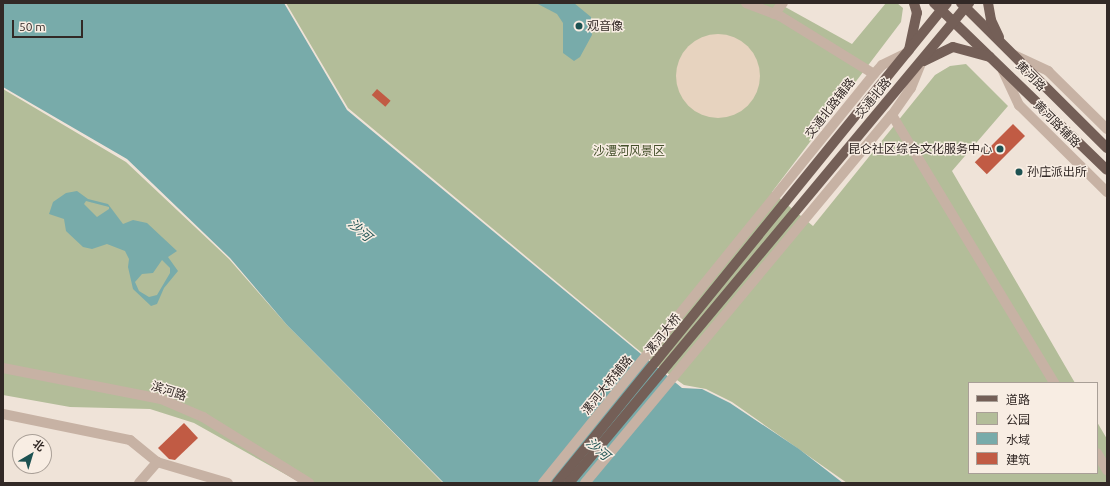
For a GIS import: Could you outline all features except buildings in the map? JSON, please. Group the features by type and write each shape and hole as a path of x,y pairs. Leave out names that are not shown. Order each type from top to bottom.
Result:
{"main road":[{"path":"908,53 917,13 914,3"},
{"path":"988,3 991,20 1002,44"},
{"name":"交通北路","path":"793,204 920,63 954,21 965,4"},
{"name":"黄河路","path":"965,4 1002,44 1107,148"},
{"name":"交通北路","path":"793,204 908,53 941,5"},
{"name":"黄河路","path":"941,5 954,21 1001,65 1107,170"},
{"path":"920,63 953,47 993,58"},
{"name":"漯河大桥","path":"557,483 793,204"},
{"name":"漯河大桥","path":"570,483 793,204"}],"street":[{"path":"746,3 774,14 874,74"},
{"path":"774,14 783,3"},
{"name":"交通北路辅路","path":"782,191 882,65 908,53"},
{"path":"1011,53 1048,71 1107,129"},
{"path":"585,483 892,115 911,88 920,63"},
{"name":"黄河路辅路","path":"1001,65 1019,105 1107,192"},
{"path":"892,115 1053,382"},
{"name":"漯河大桥辅路","path":"543,483 782,191"},
{"name":"滨河路","path":"3,368 161,399 203,417 309,483"},
{"path":"3,414 130,440 157,462 228,483"},
{"path":"1098,455 1107,470"},
{"path":"139,483 157,462"}],"green space":[{"name":"沙澧河风景区","path":"286,3 778,3 852,44 886,3 897,3 903,8 901,22 772,192 813,226 935,75 950,66 966,64 1008,106 952,171 1074,382 968,382 968,474 1098,474 1098,424 1107,439 1107,483 847,483 732,402 706,389 684,385 660,368 348,108"},
{"path":"3,89 126,162 229,259 287,325 443,483 301,483 194,423 150,409 70,407 3,395"}],"shaded area":[{"path":"710,34 726,34 742,41 753,52 760,68 760,84 757,92 748,106 742,111 726,118 710,118 694,111 683,100 676,84 676,68 683,52 694,41"}],"water":[{"name":"沙河","path":"3,3 284,3 347,110 682,388 702,389 730,403 799,449 843,483 444,483 287,325 230,258 127,159 3,87"},
{"path":"536,3 574,3 591,17 592,35 580,57 574,61 563,53 563,23 557,14"},
{"path":"77,191 88,199 108,204 123,224 133,220 147,223 177,251 168,257 178,271 164,288 157,304 151,306 133,289 128,267 129,259 125,251 107,244 92,249 83,247 66,231 64,219 49,214 53,202 66,193","holes":["86,201 109,207 109,209 97,217 84,204","162,260 170,268 170,273 157,295 149,297 139,291 135,282 142,274 153,273"]}],"place":[{"name":"观音像","path":"579,26"},
{"name":"昆仑社区综合文化服务中心","path":"1000,149"},
{"name":"孙庄派出所","path":"1019,172"}]}
